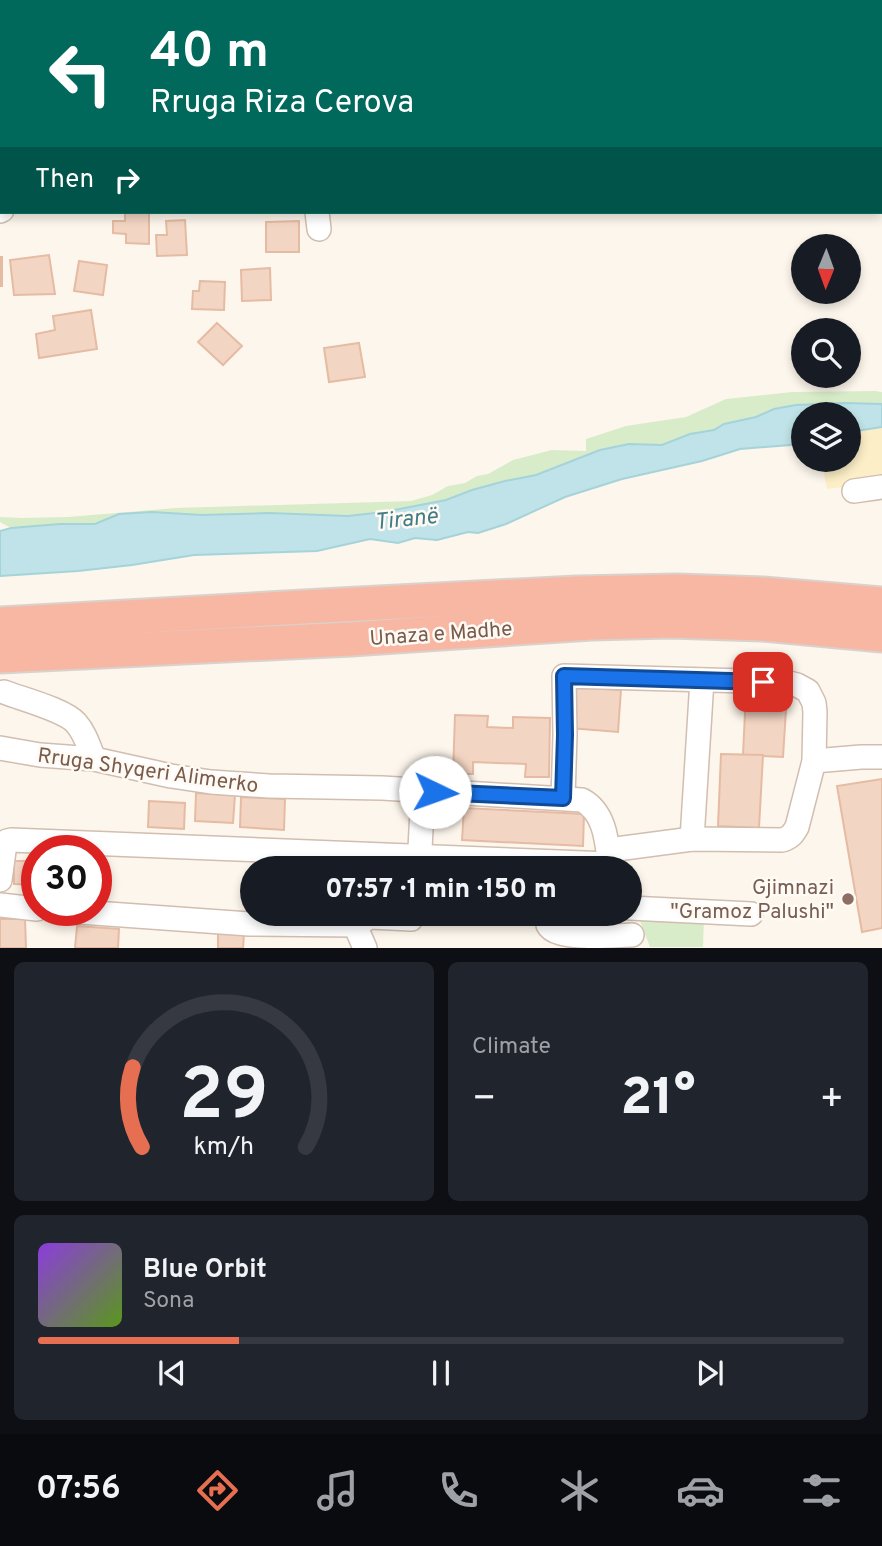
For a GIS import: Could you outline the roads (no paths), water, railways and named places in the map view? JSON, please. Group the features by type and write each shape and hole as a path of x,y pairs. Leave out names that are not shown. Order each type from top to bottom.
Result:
{"highway":[{"path":"340,604 440,585 582,577 740,577 882,588"},
{"path":"0,624 577,593 677,591 763,594 882,604"},
{"name":"Unaza e Madhe","path":"0,656 670,621 762,624 882,635"},
{"path":"351,639 433,645 618,639 743,640 882,652"}],"street":[{"path":"854,491 882,487"},
{"path":"563,798 564,676 785,682 803,687 814,703 814,761 794,834 782,841 692,839 628,856"},
{"path":"692,839 702,680"},
{"path":"4,692 60,713 75,722 93,759"},
{"name":"Rruga Shyqeri Alimerko","path":"0,748 40,755 93,759 211,782 382,788 582,800 591,805 598,814 604,828 608,856"},
{"path":"814,761 882,757"},
{"path":"420,856 423,791"},
{"path":"0,880 5,844 11,840 273,856"},
{"path":"0,905 21,907"},
{"path":"642,909 751,914"},
{"path":"112,914 356,935"},
{"path":"549,926 575,942 631,932"}],"water":[{"path":"861,403 882,404 882,427 861,430"},
{"name":"Tiranë","path":"791,406 791,445 740,449 702,461 622,479 565,497 506,524 478,533 468,532 437,540 415,538 398,543 370,539 317,551 194,555 78,571 0,576 0,531 11,528 95,524 119,514 152,512 348,516 384,512 446,500 472,490 536,475 600,450 629,444 662,445 690,434 714,430 724,424 756,417 774,409"}],"place":[{"name":"Gjimnazi \"Gramoz Palushi\"","path":"848,899"}]}
